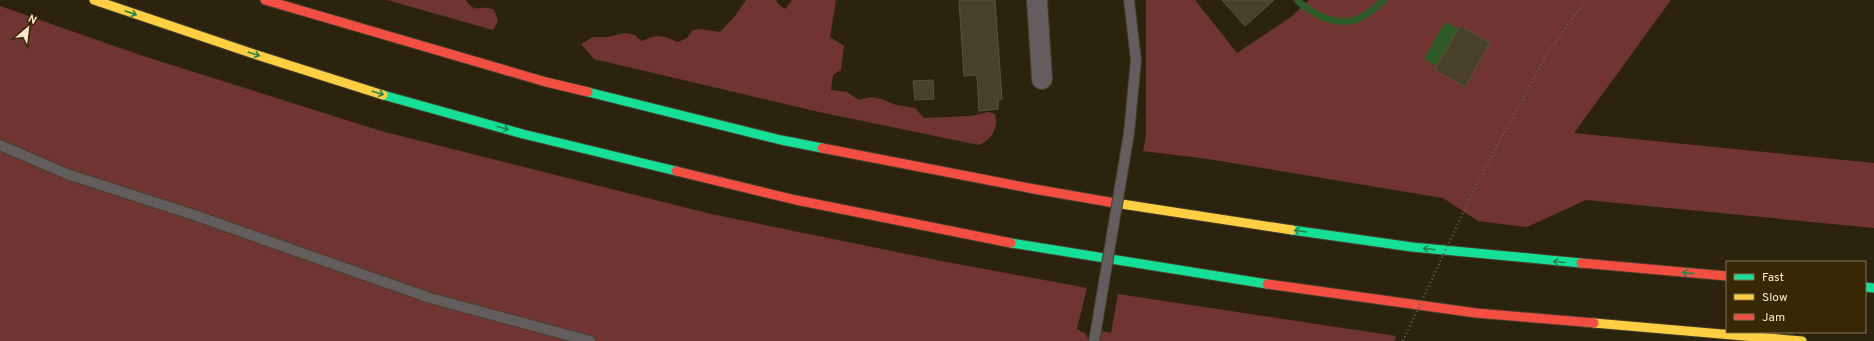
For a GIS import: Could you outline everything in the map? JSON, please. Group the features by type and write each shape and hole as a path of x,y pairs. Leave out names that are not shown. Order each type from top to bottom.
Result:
{"highway":[{"path":"94,0 382,95 523,134 796,200 1036,248 1267,284 1476,313 1802,341"},
{"path":"265,0 546,82 781,140 1034,189 1232,222 1412,247 1517,258 1726,276"}],"street":[{"path":"1037,0 1042,79"}],"lane":[{"path":"1094,341 1129,133 1136,60 1129,0"},
{"path":"0,145 67,174 194,215 430,298 590,341"}],"path":[{"path":"1404,341 1476,185 1547,54 1586,0"}],"shaded area":[{"path":"387,0 466,0 473,7 489,8 494,10 498,21 493,30"},
{"path":"746,0 776,0 778,4 785,9 792,0 836,0 830,37 844,46 841,70 833,75 831,90 847,92 859,100 871,97 896,105 915,108 924,118 971,116 988,112 995,114 996,124 993,133 987,140 979,145 819,112 594,59 581,44 593,37 607,37 625,33 635,35 641,41 655,36 665,37 678,42 687,38 693,30 701,29 720,32 735,16"},
{"path":"1146,0 1195,0 1237,53 1291,17 1309,0 1671,0 1574,133 1874,163 1874,228 1586,200 1527,227 1478,221 1443,198 1208,159 1143,151 1146,136"},
{"path":"0,6 140,55 381,131 711,214 936,260 1087,288 1077,329 1086,334 1089,341 0,341"},
{"path":"1445,22 1458,29 1436,66 1424,59"},
{"path":"1118,294 1396,336 1394,341 1100,341 1102,331 1111,333"}],"building":[{"path":"959,0 995,0 1002,99 998,100 998,109 979,111 977,75 964,76"},
{"path":"1222,0 1274,0 1245,26"},
{"path":"1460,26 1490,43 1465,87 1435,70"},
{"path":"933,80 934,99 915,100 913,81"}],"waterway":[{"path":"1297,0 1315,13 1336,21 1350,21 1360,18 1384,0"}],"traffic: fast":[{"path":"588,92 781,140 822,148"},
{"path":"383,95 523,134 676,171"},
{"path":"1292,230 1412,247 1581,263"},
{"path":"1011,243 1267,284"},
{"path":"1866,287 1874,288"}],"traffic: slow":[{"path":"94,0 257,55 383,95"},
{"path":"1115,203 1292,230"},
{"path":"1594,323 1802,341"}],"traffic: jam":[{"path":"265,0 546,82 588,92"},
{"path":"822,148 1115,203"},
{"path":"676,171 796,200 1011,243"},
{"path":"1581,263 1726,276"},
{"path":"1267,284 1476,313 1594,323"}]}
